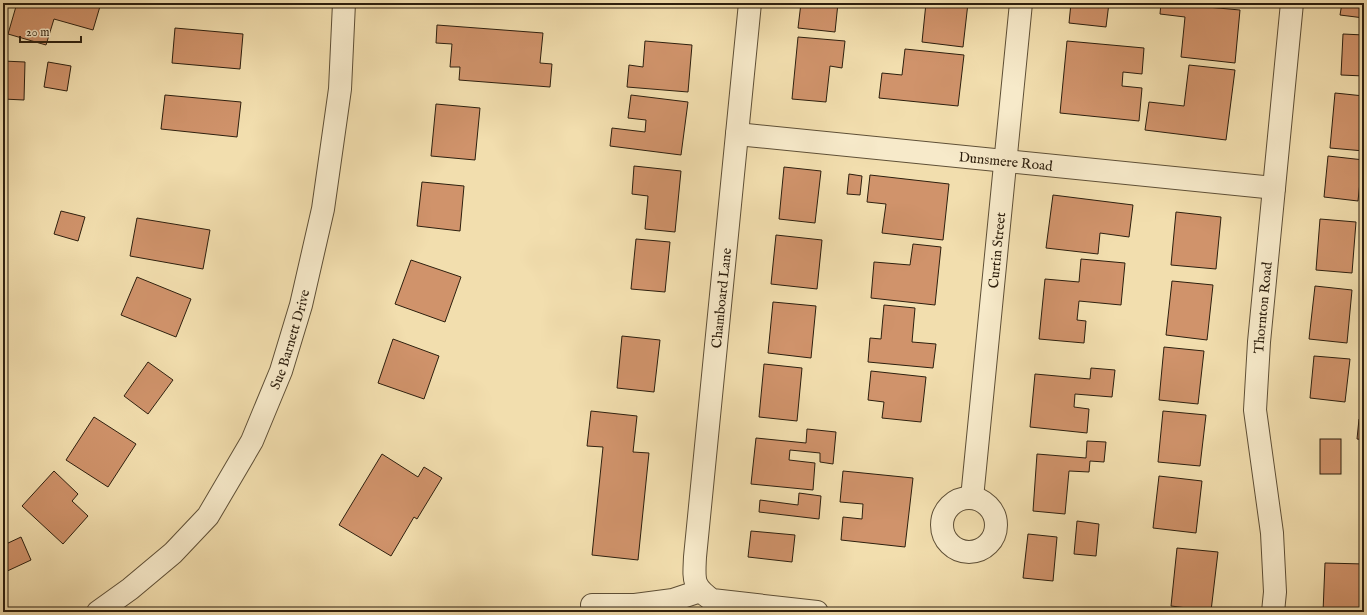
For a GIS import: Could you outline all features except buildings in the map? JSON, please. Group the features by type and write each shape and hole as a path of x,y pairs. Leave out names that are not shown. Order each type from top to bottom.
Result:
{"street":[{"name":"Sue Barnett Drive","path":"98,612 130,589 173,553 208,516 252,440 281,371 301,305 323,209 340,89 344,3"},
{"name":"Chamboard Lane","path":"700,591 694,580 695,557 750,3"},
{"name":"Curtin Street","path":"972,498 1021,3"},
{"name":"Thornton Road","path":"1273,612 1275,592 1272,533 1255,410 1259,342 1292,3"},
{"name":"Dunsmere Road","path":"737,134 1274,188"},
{"path":"592,605 635,605 673,600 700,591 712,600 752,609 817,612"}]}
